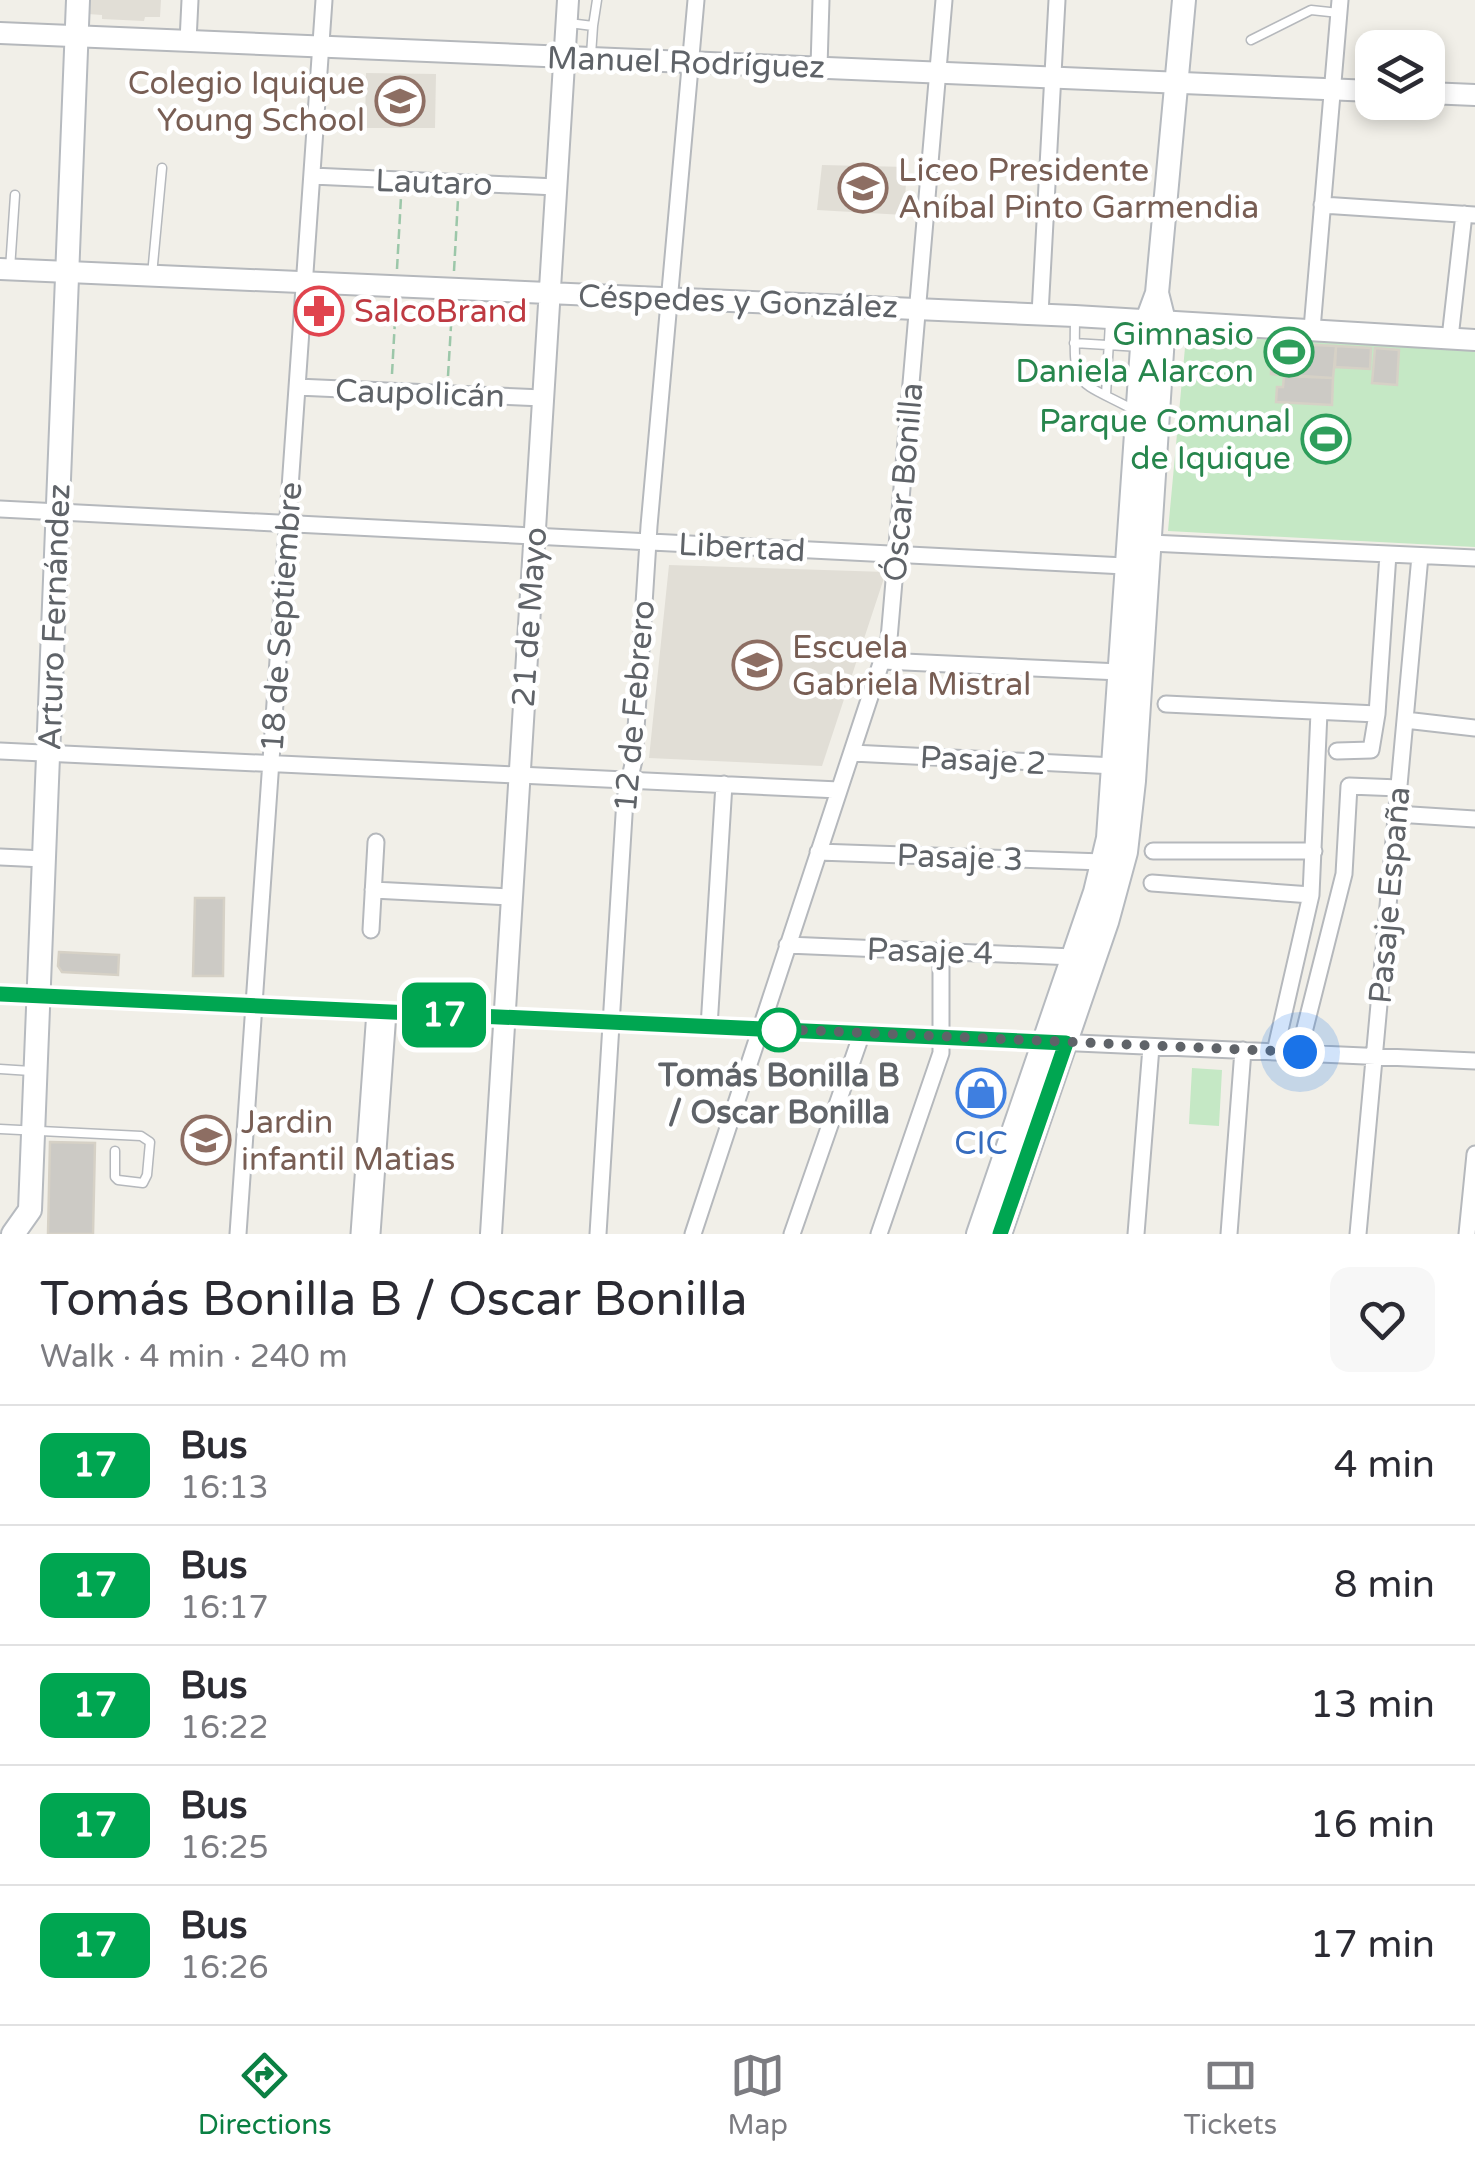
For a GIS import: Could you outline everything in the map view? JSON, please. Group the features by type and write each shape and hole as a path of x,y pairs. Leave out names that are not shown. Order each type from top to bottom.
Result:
{"main road":[{"name":"Arturo Fernández","path":"30,1210 78,0"},
{"path":"1000,1234 1102,862 1115,766 1125,566 1148,415 1184,0"},
{"path":"978,1234 1114,899 1130,829 1150,543 1148,415 1142,347 1156,320"},
{"path":"12,1234 30,1210"}],"street":[{"path":"188,41 190,0"},
{"name":"18 de Septiembre","path":"238,1234 324,0"},
{"name":"21 de Mayo","path":"491,1234 568,0"},
{"name":"12 de Febrero","path":"598,1234 625,805 634,760 648,542 696,0"},
{"path":"819,67 822,0"},
{"name":"Óscar Bonilla","path":"693,1234 883,661 892,618 944,0"},
{"path":"1040,314 1057,0"},
{"path":"1312,329 1339,6"},
{"name":"Manuel Rodríguez","path":"0,33 1355,90"},
{"path":"1445,94 1475,95"},
{"name":"Lautaro","path":"312,176 556,187"},
{"path":"1322,205 1470,215 1450,338"},
{"name":"Céspedes y González","path":"5,269 1040,314 1475,340"},
{"name":"Caupolicán","path":"297,388 543,398"},
{"name":"Libertad","path":"0,509 1125,566"},
{"path":"1125,566 1150,543 1475,558"},
{"path":"1337,751 1371,750 1388,554"},
{"name":"Pasaje España","path":"1358,1234 1420,556"},
{"path":"883,661 1120,672"},
{"path":"1166,704 1377,714"},
{"path":"1275,1052 1311,895 1320,712"},
{"path":"1405,720 1475,728"},
{"path":"0,751 839,790"},
{"name":"Pasaje 2","path":"852,753 1115,766"},
{"path":"709,1026 724,784"},
{"path":"1315,784 1399,788"},
{"path":"1300,1052 1344,874 1349,786"},
{"path":"1396,814 1475,819"},
{"path":"371,930 376,842"},
{"path":"1153,850 1314,851"},
{"name":"Pasaje 3","path":"818,852 1102,862"},
{"path":"0,857 44,859"},
{"path":"1152,883 1311,895"},
{"path":"373,890 512,897"},
{"name":"Pasaje 4","path":"786,945 1073,957"},
{"path":"879,1234 940,1058 941,951"},
{"path":"0,994 1475,1060"},
{"path":"359,1234 382,1012"},
{"path":"372,1234 382,1012"},
{"path":"792,1234 862,1034"},
{"path":"1136,1234 1151,1046"},
{"path":"1228,1234 1243,1050"},
{"path":"1468,1234 1475,1154"},
{"name":"Arturo Fernández","path":"29,1234 30,1210"}],"lane":[{"path":"590,59 597,0"},
{"path":"1250,40 1311,10 1339,6"},
{"path":"567,23 594,26"},
{"path":"152,275 162,168"},
{"path":"5,269 15,196"},
{"path":"1075,316 1076,375 1084,384 1148,415"},
{"path":"1106,395 1110,318"},
{"path":"1074,343 1142,347"},
{"path":"0,1068 36,1072"},
{"path":"0,1129 146,1138 150,1142 148,1175 142,1183 114,1176 115,1151"}],"path":[{"path":"398,262 401,180"},
{"path":"454,265 458,183"},
{"path":"391,392 396,308"},
{"path":"448,394 452,312"}],"shaded area":[{"path":"88,0 161,0 160,17 145,17 144,21 102,19 102,15 88,14"},
{"name":"Colegio Iquique Young School","path":"366,73 436,74 435,128 365,128"},
{"name":"Liceo Presidente Aníbal Pinto Garmendia","path":"822,165 907,167 904,215 817,210"},
{"name":"Escuela Gabriela Mistral","path":"669,565 886,572 822,766 649,758"}],"green space":[{"name":"Parque Comunal de Iquique","path":"1187,326 1475,347 1475,547 1168,531"},
{"path":"1192,1068 1222,1070 1219,1126 1189,1124"}],"building":[{"path":"1272,343 1336,346 1333,378 1271,374"},
{"path":"1336,346 1371,348 1370,369 1335,367"},
{"path":"1375,348 1399,350 1397,385 1372,383"},
{"path":"1284,376 1333,378 1332,405 1276,402 1277,387 1283,387"},
{"path":"195,898 224,898 223,976 193,976"},
{"path":"59,952 119,955 118,975 62,972 58,966"},
{"path":"50,1142 95,1143 93,1234 48,1234"}],"bus line":[{"name":"17","path":"0,994 1066,1043 1000,1234"}],"place":[{"name":"Colegio Iquique Young School","path":"400,101"},
{"name":"Liceo Presidente Aníbal Pinto Garmendia","path":"863,188"},
{"name":"SalcoBrand","path":"319,311"},
{"name":"Gimnasio Daniela Alarcon","path":"1289,352"},
{"name":"Parque Comunal de Iquique","path":"1326,439"},
{"name":"Escuela Gabriela Mistral","path":"757,665"},
{"name":"Tomás Bonilla B / Oscar Bonilla","path":"779,1030"},
{"name":"CIC","path":"981,1093"},
{"name":"Jardin infantil Matias","path":"206,1140"}],"route":[{"path":"779,1030 773,1029 1300,1052"}]}
